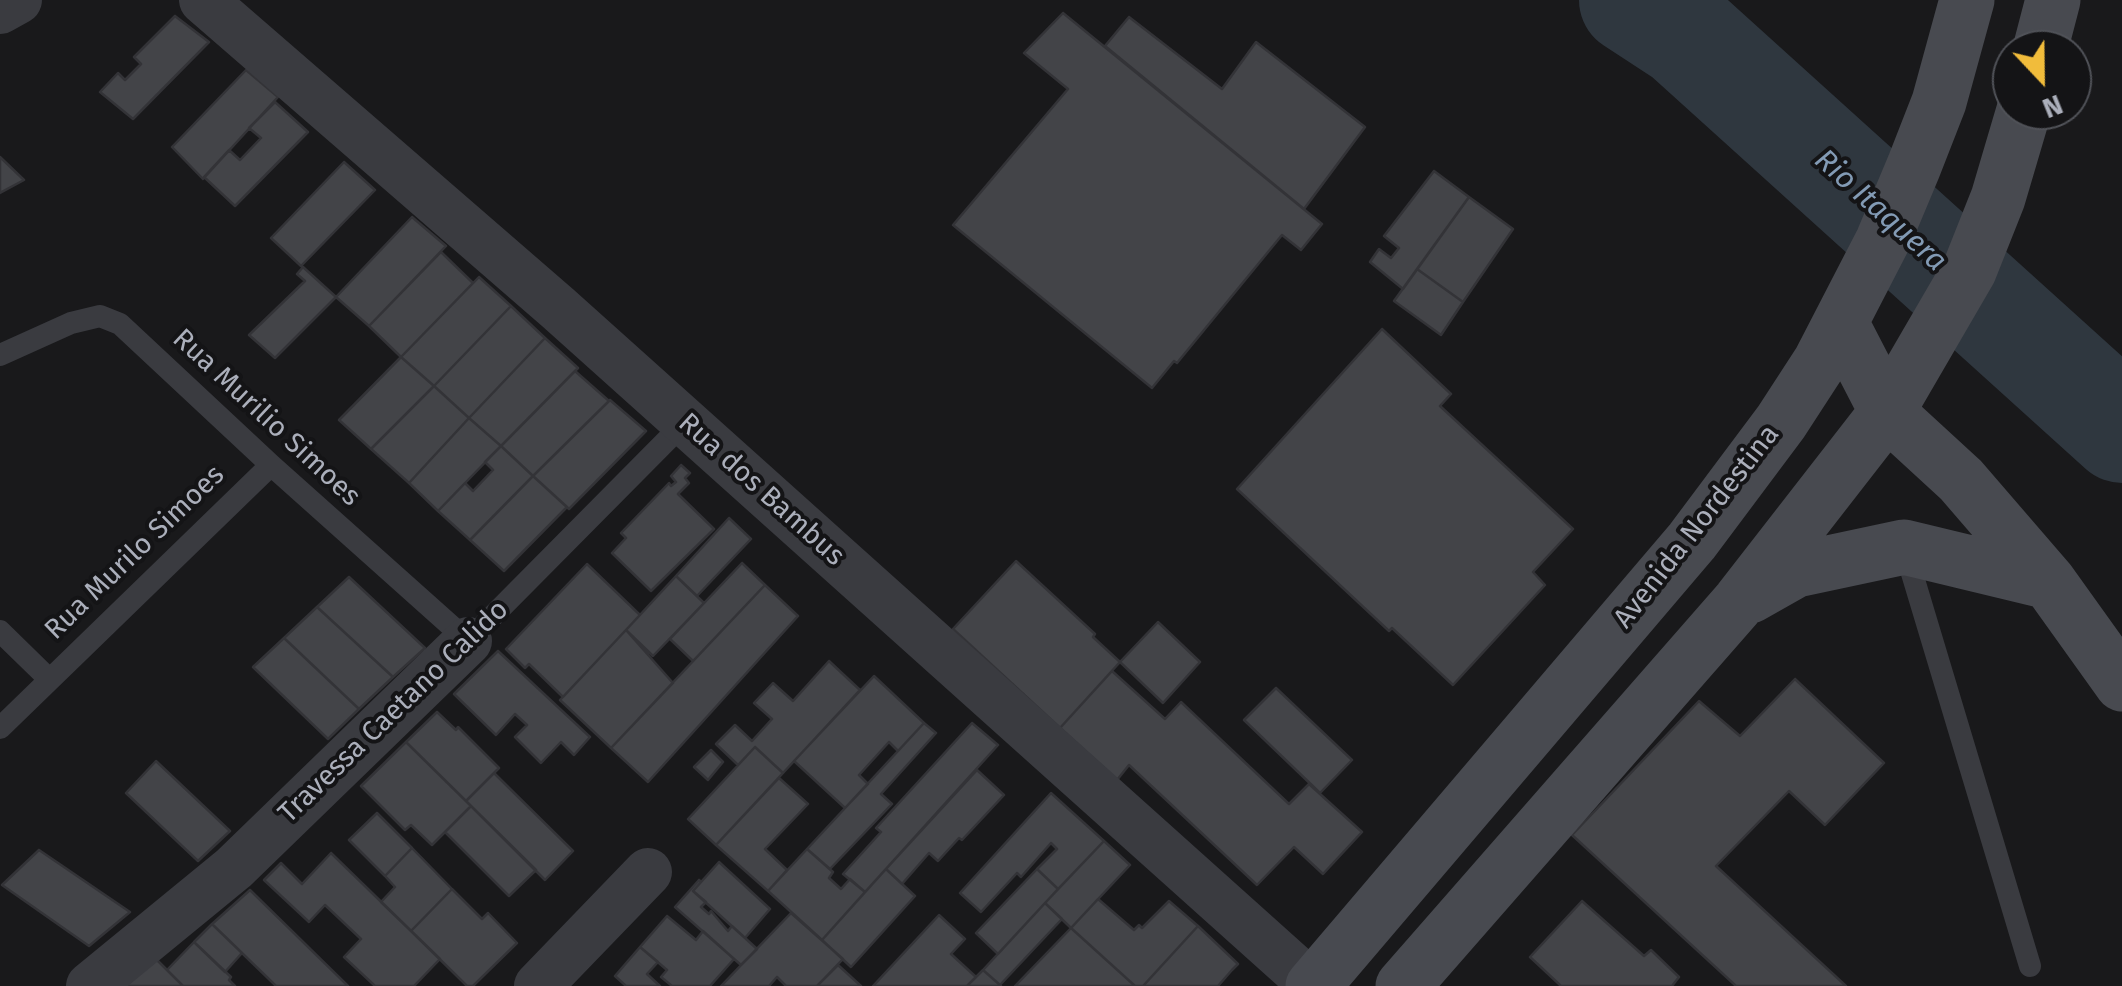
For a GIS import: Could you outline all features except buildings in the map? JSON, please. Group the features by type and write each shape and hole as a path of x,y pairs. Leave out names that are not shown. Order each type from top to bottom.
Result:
{"main road":[{"name":"Avenida Nordestina","path":"1314,986 1692,541 1781,422 1820,362 1883,240 1938,102 1967,0"},
{"path":"2045,30 2053,0"},
{"path":"1403,986 1740,601 1887,412 1969,270 1998,198 2018,130"},
{"path":"1847,311 1887,412 1961,480 2049,582 2122,684"},
{"path":"1740,601 1796,570 1904,547 2049,582"}],"street":[{"path":"0,10 18,0"},
{"name":"Rua dos Bambus","path":"203,0 558,308 1314,986"},
{"name":"Travessa Caetano Calido","path":"90,986 234,868 468,641"},
{"path":"538,986 648,872"}],"lane":[{"name":"Rua Murilio Simoes","path":"0,354 72,322 100,316 120,324 271,466 468,641"},
{"name":"Travessa Caetano Calido","path":"468,641 685,422"},
{"name":"Rua Murilo Simoes","path":"0,728 271,466"},
{"path":"1904,547 2030,966"},
{"path":"0,632 48,678"}],"waterway":[{"name":"Rio Itaquera","path":"1633,0 1685,34 2122,429"}]}
